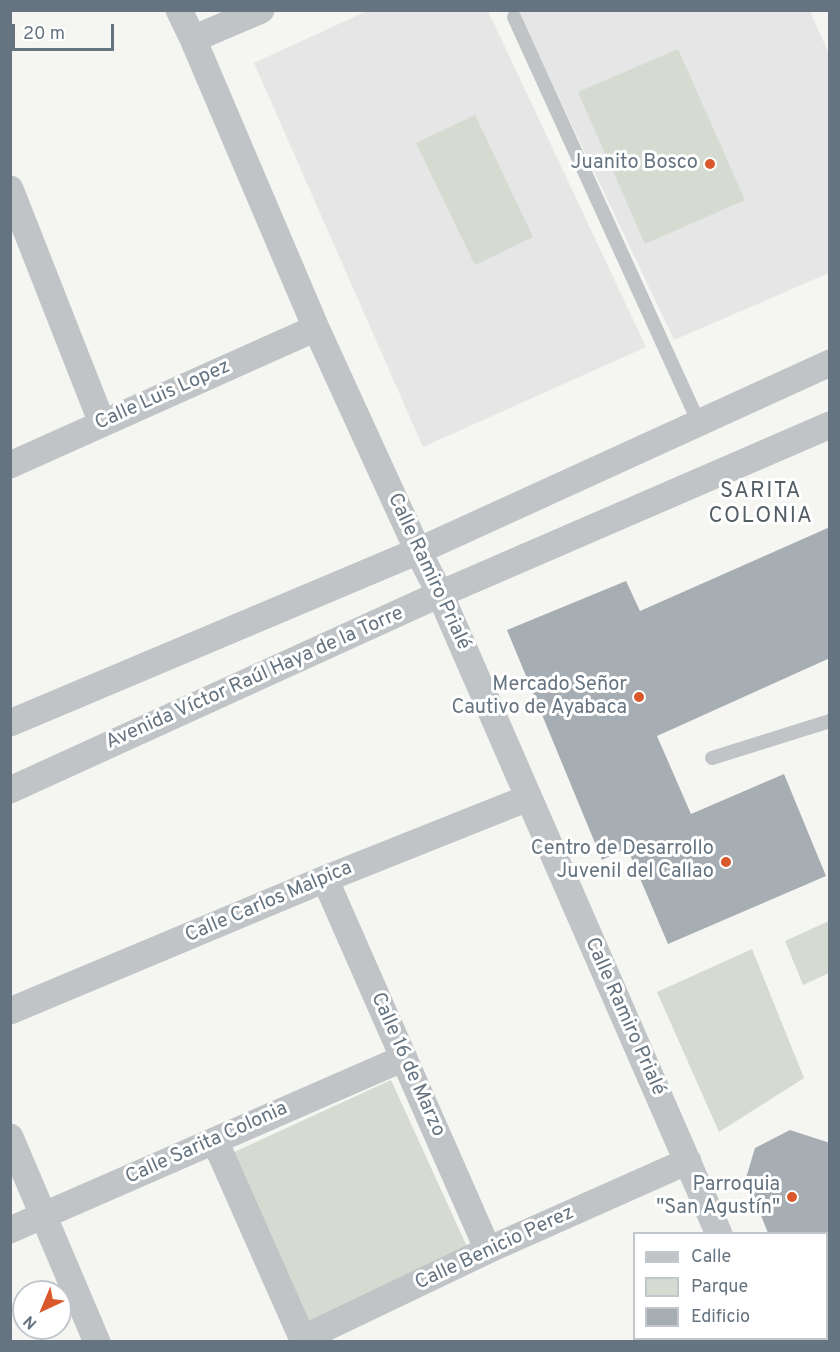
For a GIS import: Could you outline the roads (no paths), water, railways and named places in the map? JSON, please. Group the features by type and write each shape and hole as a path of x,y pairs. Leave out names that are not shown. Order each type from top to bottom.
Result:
{"street":[{"name":"Calle Ramiro Prialé","path":"179,10 316,328 440,594 719,1232"},
{"path":"193,39 261,10"},
{"path":"10,189 19,236 102,423"},
{"name":"Calle Luis Lopez","path":"10,465 316,328"},
{"path":"10,723 418,551 830,363"},
{"name":"Avenida Víctor Raúl Haya de la Torre","path":"10,790 440,594 830,425"},
{"name":"Calle Carlos Malpica","path":"10,1011 325,879 528,798"},
{"name":"Calle 16 de Marzo","path":"325,879 488,1251"},
{"name":"Calle Sarita Colonia","path":"10,1230 404,1058"},
{"path":"10,1137 98,1341"},
{"path":"215,1141 303,1340"},
{"name":"Calle Benicio Perez","path":"303,1340 488,1251 688,1161"}],"lane":[{"path":"514,17 699,423"},
{"path":"712,758 830,721"}],"place":[{"name":"Juanito Bosco","path":"710,164"},
{"name":"Mercado Señor Cautivo de Ayabaca","path":"639,697"},
{"name":"Centro de Desarrollo Juvenil del Callao","path":"726,862"},
{"name":"Parroquia \"San Agustín\"","path":"792,1197"}],"district":[{"name":"SARITA COLONIA","path":"761,506"}]}
